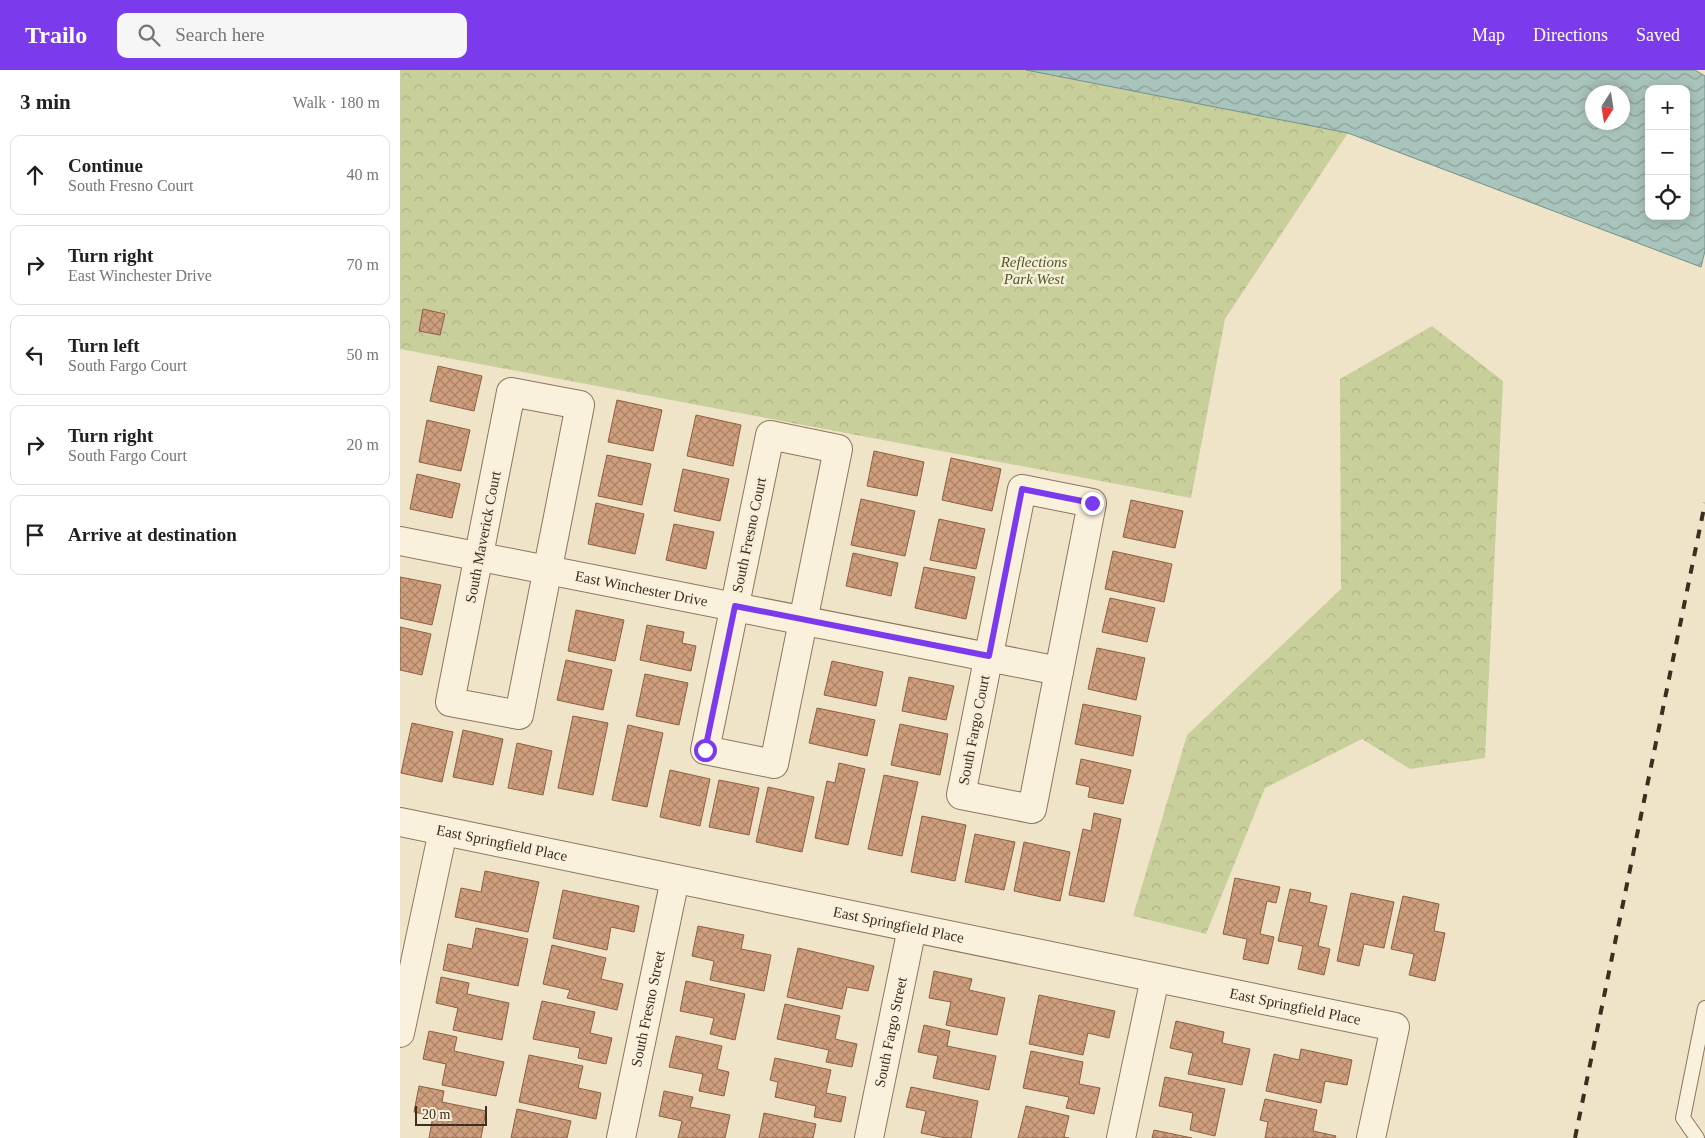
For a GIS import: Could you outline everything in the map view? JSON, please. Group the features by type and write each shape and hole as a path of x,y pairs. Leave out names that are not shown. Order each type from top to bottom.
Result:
{"street":[{"name":"South Maverick Court","path":"511,392 580,405 548,570 519,715 450,702 511,392"},
{"name":"South Fresno Court","path":"770,434 838,449 803,620 774,764 705,750 770,434"},
{"name":"South Fargo Court","path":"1022,489 1092,503 1059,671 1032,809 961,795 1022,489"},
{"name":"East Winchester Drive","path":"400,541 1059,671"},
{"name":"East Springfield Place","path":"400,822 1395,1027 1371,1138"},
{"path":"400,1033 443,831"},
{"name":"South Fresno Street","path":"621,1138 675,879"},
{"name":"South Fargo Street","path":"869,1138 912,928"},
{"path":"1121,1138 1155,978"}],"lane":[{"path":"1697,1138 1683,1118 1705,1008"}],"green space":[{"name":"Reflections Park West","path":"400,70 1026,70 1348,133 1225,319 1191,498 400,349"},
{"path":"1432,326 1503,381 1485,758 1410,769 1362,739 1265,788 1206,934 1133,916 1187,735 1341,589 1340,379"}],"water":[{"path":"1026,70 1695,70 1705,76 1705,251 1701,267 1348,133"}],"building":[{"path":"423,309 445,314 440,335 419,331"},
{"path":"438,366 482,376 474,411 430,401"},
{"path":"617,400 662,410 653,451 608,442"},
{"path":"696,415 741,425 733,466 687,456"},
{"path":"427,420 470,430 461,471 419,462"},
{"path":"874,451 924,462 917,496 867,486"},
{"path":"607,455 651,464 642,505 598,496"},
{"path":"951,458 1001,469 992,511 942,500"},
{"path":"683,469 729,479 720,521 674,511"},
{"path":"417,474 460,484 452,518 410,509"},
{"path":"861,499 915,511 905,556 851,545"},
{"path":"1131,500 1183,511 1175,548 1123,537"},
{"path":"596,503 644,514 635,554 588,544"},
{"path":"939,519 985,529 976,569 930,560"},
{"path":"674,524 714,532 706,569 666,560"},
{"path":"1113,551 1172,564 1164,602 1105,589"},
{"path":"853,553 898,563 891,596 846,586"},
{"path":"924,567 975,577 966,619 915,608"},
{"path":"400,577 441,585 432,625 400,618"},
{"path":"1110,598 1155,608 1147,642 1102,632"},
{"path":"576,610 624,620 615,661 568,651"},
{"path":"647,625 684,632 682,643 696,646 691,671 640,660"},
{"path":"400,627 431,634 422,675 400,670"},
{"path":"1097,648 1145,658 1136,700 1088,689"},
{"path":"566,660 612,670 603,710 557,700"},
{"path":"832,661 883,672 876,706 824,695"},
{"path":"645,674 688,683 679,725 636,716"},
{"path":"909,677 954,686 946,720 902,711"},
{"path":"1083,704 1141,716 1133,756 1075,744"},
{"path":"817,708 875,720 867,756 809,743"},
{"path":"573,716 608,723 593,795 558,788"},
{"path":"412,723 453,732 442,782 401,773"},
{"path":"900,724 948,734 940,775 891,765"},
{"path":"628,725 663,733 647,807 612,800"},
{"path":"463,730 503,739 493,785 453,777"},
{"path":"517,743 552,751 543,795 508,788"},
{"path":"1081,759 1131,770 1123,804 1088,797 1090,787 1076,784"},
{"path":"839,763 865,769 848,845 815,838 827,781 835,783"},
{"path":"670,770 710,779 700,826 660,817"},
{"path":"884,775 918,782 902,856 868,849"},
{"path":"719,780 759,788 749,835 709,827"},
{"path":"768,787 814,797 802,852 756,842"},
{"path":"1094,813 1121,819 1104,902 1069,895 1083,829 1091,831"},
{"path":"922,816 966,825 955,881 911,872"},
{"path":"975,834 1015,842 1004,890 965,882"},
{"path":"1024,842 1070,852 1060,901 1014,891"},
{"path":"485,871 539,882 528,932 455,917 461,888 481,892"},
{"path":"1235,878 1280,887 1276,903 1267,901 1260,934 1274,937 1268,964 1243,959 1247,939 1223,934"},
{"path":"1290,889 1311,893 1309,902 1327,906 1318,946 1330,949 1324,975 1298,969 1303,946 1278,941"},
{"path":"563,890 639,906 634,932 611,927 607,950 553,938"},
{"path":"1351,893 1394,902 1384,948 1364,944 1359,966 1337,961"},
{"path":"1403,896 1439,904 1434,931 1445,933 1435,981 1409,975 1414,954 1391,949"},
{"path":"698,926 744,935 741,949 771,955 764,991 710,980 714,961 692,956"},
{"path":"476,928 528,939 518,986 443,970 448,944 472,949"},
{"path":"552,945 606,958 601,979 623,984 617,1010 567,998 570,990 543,984"},
{"path":"798,948 874,966 868,991 847,987 842,1009 787,997"},
{"path":"934,971 972,979 969,990 1005,998 997,1035 946,1025 951,1002 929,998"},
{"path":"441,977 469,983 467,994 509,1003 502,1040 453,1030 458,1008 436,1003"},
{"path":"686,981 745,994 735,1040 710,1034 714,1018 680,1011"},
{"path":"1039,995 1115,1011 1109,1038 1088,1033 1083,1055 1029,1044"},
{"path":"542,1001 595,1012 590,1033 612,1038 606,1064 578,1058 580,1048 533,1039"},
{"path":"785,1004 840,1016 835,1039 857,1044 852,1067 826,1062 829,1050 777,1039"},
{"path":"1176,1021 1224,1032 1222,1043 1250,1049 1242,1085 1188,1074 1193,1053 1170,1048"},
{"path":"924,1025 950,1031 947,1046 996,1056 989,1090 933,1078 938,1056 918,1052"},
{"path":"429,1031 457,1037 454,1051 504,1062 496,1096 442,1085 446,1064 423,1059"},
{"path":"676,1036 722,1046 717,1069 729,1072 724,1096 699,1091 703,1074 669,1067"},
{"path":"1301,1049 1352,1060 1347,1085 1325,1081 1321,1103 1266,1091 1274,1054 1299,1060"},
{"path":"1031,1051 1083,1062 1079,1084 1100,1088 1094,1114 1066,1108 1069,1097 1023,1088"},
{"path":"529,1055 583,1066 578,1088 601,1093 596,1119 519,1102"},
{"path":"775,1058 831,1070 826,1093 846,1097 841,1122 814,1117 816,1106 775,1097 778,1082 770,1080"},
{"path":"1165,1077 1225,1089 1215,1136 1190,1130 1193,1113 1159,1106"},
{"path":"419,1086 444,1091 442,1102 486,1111 481,1138 429,1138 433,1116 414,1112"},
{"path":"911,1087 978,1101 971,1138 945,1138 921,1133 926,1111 906,1107"},
{"path":"664,1091 693,1097 690,1107 730,1115 725,1138 678,1138 682,1121 659,1116"},
{"path":"1265,1099 1317,1110 1313,1131 1336,1136 1335,1138 1265,1138 1268,1122 1260,1120"},
{"path":"1026,1106 1069,1116 1064,1137 1069,1138 1018,1138"},
{"path":"517,1109 571,1121 567,1138 511,1138"},
{"path":"764,1113 816,1124 813,1138 759,1138"},
{"path":"1154,1130 1192,1138 1152,1138"}],"railway":[{"path":"1575,1138 1705,503"}],"route":[{"path":"705,750 735,606 989,656 1022,489 1092,503"}]}
